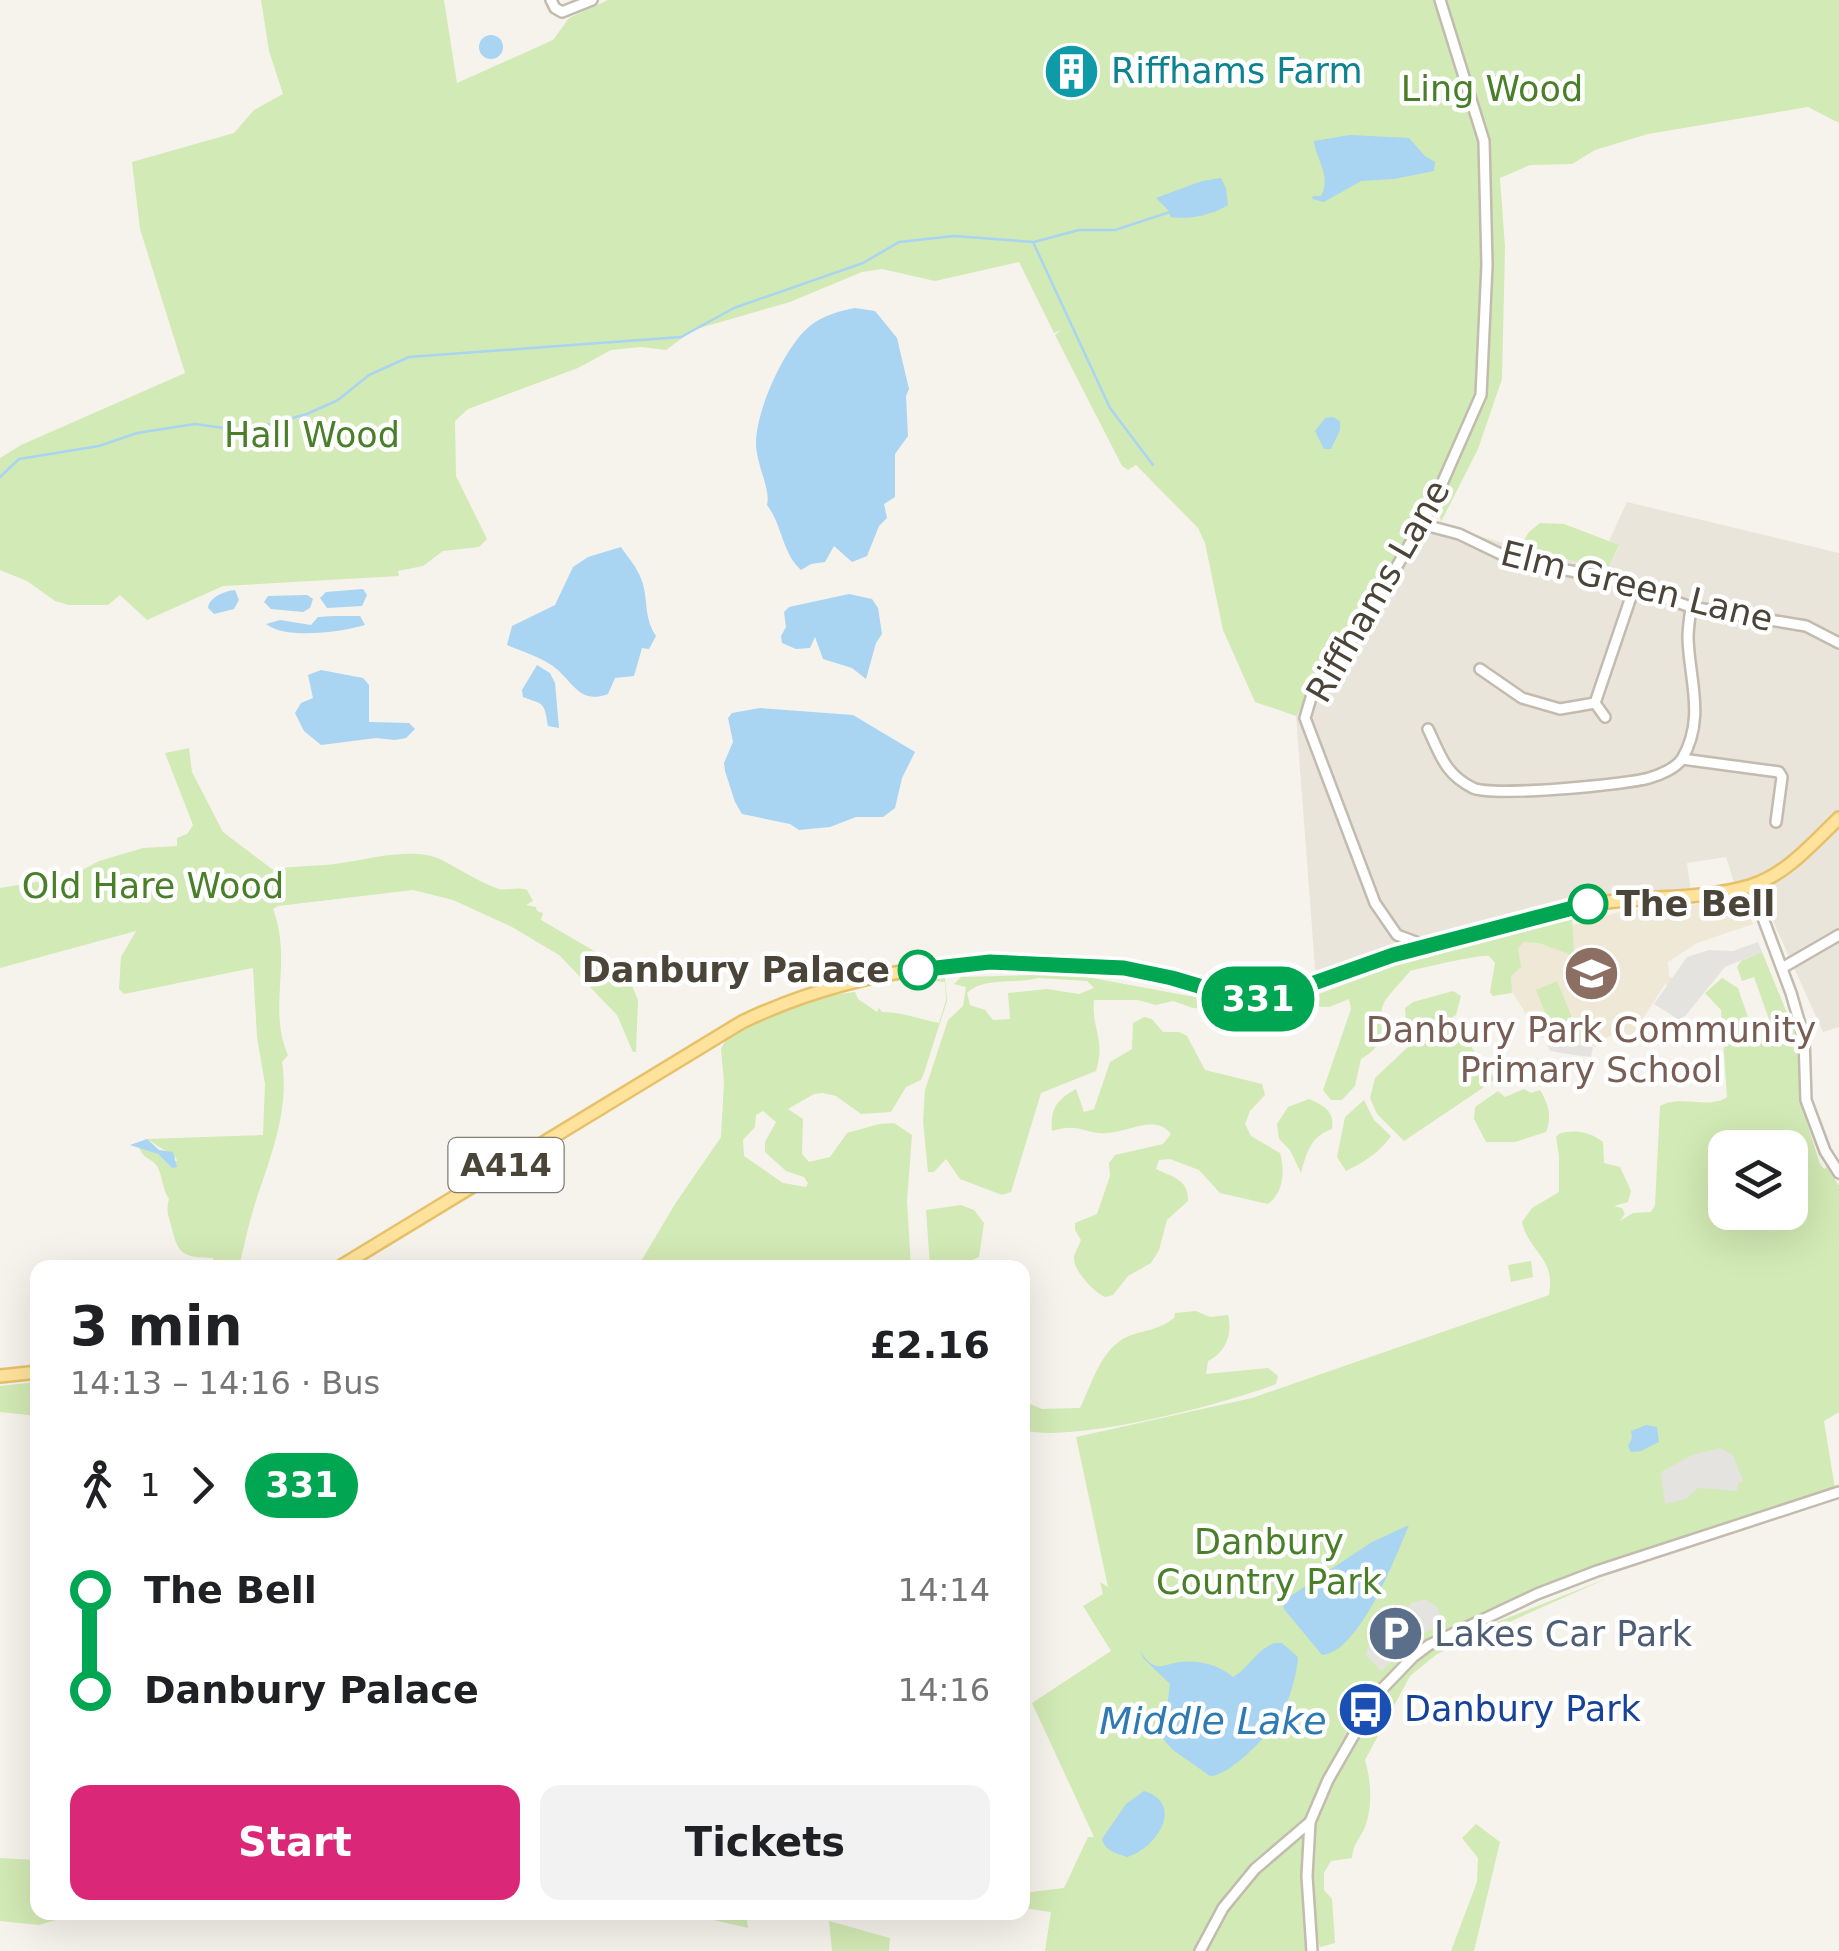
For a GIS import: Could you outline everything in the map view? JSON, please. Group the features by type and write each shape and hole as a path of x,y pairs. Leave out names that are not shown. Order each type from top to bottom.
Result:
{"main road":[{"name":"A414","path":"351,1260 742,1022 777,1005 843,985 915,970 976,963 1060,964 1124,968 1236,997 1269,999 1393,955 1594,903 1673,898 1751,886 1787,866 1839,818"},
{"path":"0,1376 30,1373"}],"street":[{"path":"551,0 562,12 592,0"},
{"name":"Riffhams Lane","path":"1397,935 1375,903 1305,718 1313,691 1364,624 1433,504 1481,396 1487,265 1484,141 1440,0"},
{"path":"1433,504 1434,529"},
{"name":"Elm Green Lane","path":"1421,524 1459,534 1513,560 1586,572 1692,607 1806,626 1839,643"},
{"path":"1595,703 1634,588"},
{"path":"1428,729 1448,773 1477,791 1515,792 1650,778 1674,768 1682,759 1694,722 1696,683 1688,639 1692,607"},
{"path":"1480,669 1522,698 1560,709 1595,703"},
{"path":"1595,703 1606,716"},
{"path":"1682,759 1779,772 1782,778 1776,822"},
{"path":"1751,886 1804,1038 1806,1100 1825,1151 1839,1173"},
{"path":"1782,968 1839,934"},
{"path":"1393,955 1397,935 1426,946"},
{"path":"1825,1151 1839,1154"},
{"path":"1312,1951 1307,1876 1310,1822 1328,1780 1399,1670 1430,1645 1537,1594 1839,1492"},
{"path":"1200,1951 1223,1908 1244,1881 1310,1822"}],"shaded area":[{"path":"1627,502 1839,553 1839,1027 1823,1032 1754,879 1735,885 1726,857 1687,863 1692,900 1595,907 1423,952 1323,987 1315,968 1296,716 1424,519 1519,548 1608,569 1619,546 1609,541"},
{"name":"Danbury Park Community Primary School","path":"1743,900 1753,924 1697,943 1668,962 1669,976 1679,982 1675,989 1665,984 1628,1042 1615,1035 1601,1039 1596,1047 1541,1037 1510,989 1504,944 1623,911"},
{"path":"1758,942 1762,952 1725,967 1681,1021 1654,1004 1687,957 1709,950 1733,951"},
{"path":"1545,1039 1593,1047 1591,1057 1550,1051"},
{"path":"1720,1448 1733,1455 1743,1481 1737,1491 1698,1488 1686,1499 1665,1504 1661,1472 1692,1455"},
{"name":"Lakes Car Park","path":"1425,1599 1437,1607 1444,1622 1418,1637 1381,1671 1366,1655 1371,1637 1367,1632 1382,1614 1388,1613 1394,1620 1411,1603"}],"green space":[{"path":"261,0 444,0 457,83 553,40 569,18 608,0 1839,0 1839,123 1808,107 1648,134 1595,150 1572,164 1530,165 1500,178 1505,247 1502,379 1478,449 1441,522 1438,504 1296,716 1255,702 1223,630 1205,543 1198,528 1136,465 1128,470 1122,466 1055,335 1061,330 1054,333 1019,262 935,281 882,269 862,272 790,302 693,330 666,350 611,350 578,368 468,409 455,421 456,476 487,539 479,547 443,551 423,566 398,571 399,576 223,586 147,620 120,595 108,605 55,601 27,581 0,570 0,458 21,445 185,373 140,229 132,162 234,133 254,110 283,94 269,51"},
{"path":"1540,523 1564,524 1619,545 1608,569 1519,548"},
{"name":"Old Hare Wood","path":"189,748 192,772 223,832 276,872 277,868 415,854 442,860 496,888 527,890 533,901 526,905 543,913 541,920 601,955 630,981 638,1000 636,1052 617,1015 559,955 512,927 453,900 413,890 278,906 273,909 281,947 280,1019 288,1055 282,1062 283,1099 277,1136 241,1260 213,1260 183,1252 174,1235 169,1199 159,1170 139,1147 158,1154 172,1168 175,1157 147,1139 263,1135 265,1084 257,1037 253,968 124,994 119,989 121,957 136,931 0,968 0,888 75,874 99,861 143,848 177,846 177,838 187,834 193,825 165,753"},
{"path":"1572,919 1574,956 1539,943 1523,942 1518,949 1521,967 1511,976 1512,993 1493,996 1490,992 1495,963 1489,956 1410,971 1384,1003 1378,1045 1361,1059 1355,1086 1342,1100 1331,1100 1323,1090 1351,1009 1349,999 1329,1007 1241,1011 1193,1008 1173,1001 1156,1005 1138,1000 1094,1000 1099,1042 1096,1071 1041,1093 1011,1192 1002,1195 960,1179 946,1159 934,1172 928,1172 923,1121 925,1090 948,1020 963,1006 966,987 954,984 961,977 1071,974 1259,1009 1289,1005 1424,955","holes":["1038,978 1087,981 1094,988 1079,994 1047,989 1008,993 1010,1019 993,1020 985,1010 970,1005 967,993 982,985"]},
{"name":"Danbury Country Park","path":"1760,947 1796,1035 1805,1117 1820,1164 1824,1169 1827,1167 1839,1186 1839,1412 1824,1421 1835,1489 1588,1569 1527,1593 1411,1649 1371,1702 1307,1820 1230,1888 1196,1951 1045,1951 1051,1912 1030,1909 1030,1892 1064,1888 1088,1837 1094,1837 1032,1703 1111,1651 1083,1606 1103,1594 1100,1582 1108,1587 1076,1437 1252,1398 1549,1295 1549,1272 1522,1222 1532,1208 1559,1192 1556,1137 1577,1132 1603,1142 1604,1163 1620,1167 1631,1191 1628,1202 1614,1206 1622,1208 1625,1214 1620,1221 1633,1213 1651,1212 1655,1205 1660,1106 1677,1101 1720,1101 1727,1097 1721,1010 1705,993 1722,978 1738,988 1752,1029 1770,1022 1754,977 1742,981 1737,967 1741,961 1762,952"},
{"path":"945,977 947,1001 921,1080 906,1087 891,1112 861,1114 836,1096 823,1093 788,1109 803,1119 802,1154 809,1162 830,1157 847,1133 879,1124 894,1123 912,1135 907,1201 911,1260 642,1260 721,1137 721,1049 725,1041 787,1008 855,992 858,999 877,1012 879,1008 882,1012 939,1023 946,1000 945,982 925,980","holes":["763,1111 776,1122 765,1142 765,1152 786,1171 804,1177 806,1187 783,1183 744,1156 743,1140 755,1127 756,1115"]},
{"path":"1557,981 1575,1025 1554,1034 1536,990"},
{"path":"1453,991 1461,996 1456,1015 1431,1029 1407,1034 1405,1008"},
{"path":"1144,1017 1152,1019 1163,1032 1187,1036 1205,1070 1262,1084 1265,1095 1250,1111 1245,1124 1251,1136 1280,1153 1282,1181 1268,1204 1220,1193 1199,1170 1170,1159 1159,1160 1156,1169 1183,1183 1188,1201 1167,1220 1151,1263 1128,1276 1113,1295 1105,1297 1090,1286 1077,1268 1074,1257 1081,1240 1075,1223 1097,1214 1110,1176 1109,1163 1115,1155 1163,1144 1171,1134 1157,1125 1108,1133 1076,1128 1052,1131 1052,1116 1060,1101 1076,1089 1084,1112 1094,1109 1110,1062 1132,1049 1133,1023"},
{"path":"1457,1025 1496,1079 1404,1141 1377,1114 1370,1098 1375,1078 1408,1047"},
{"path":"1524,1089 1531,1093 1540,1090 1543,1095 1549,1116 1546,1132 1515,1142 1486,1142 1474,1119 1475,1107 1498,1091 1505,1097"},
{"path":"1309,1099 1330,1113 1332,1129 1314,1141 1301,1173 1290,1150 1279,1139 1277,1124 1288,1107"},
{"path":"1364,1100 1374,1120 1391,1136 1371,1156 1346,1171 1337,1157 1345,1117"},
{"path":"961,1205 974,1210 984,1223 979,1257 930,1260 926,1210"},
{"path":"1531,1261 1533,1277 1511,1282 1508,1265"},
{"path":"1175,1313 1228,1315 1227,1341 1208,1361 1206,1374 1268,1368 1278,1376 1276,1384 1149,1420 1076,1432 1030,1431 1030,1404 1042,1409 1080,1408 1098,1367 1119,1341 1163,1325"},
{"path":"30,1383 30,1415 0,1412 0,1386"},
{"path":"1608,1578 1437,1654 1410,1676 1365,1760 1370,1784 1369,1810 1352,1858 1331,1861 1324,1873 1324,1890 1332,1899 1335,1943 1320,1947 1310,1903 1317,1818 1346,1753 1401,1672 1416,1654"},
{"path":"1476,1824 1500,1842 1474,1951 1451,1951 1477,1882 1478,1858 1462,1838"},
{"path":"1302,1834 1306,1838 1303,1898 1309,1951 1204,1951 1246,1886"},
{"path":"0,1858 30,1860 30,1920 56,1920 39,1925 0,1921"},
{"path":"714,1920 747,1920 748,1928"},
{"path":"829,1921 890,1938 889,1951 832,1951"}],"water":[{"path":"491,35 503,47 491,59 479,47"},
{"path":"1350,135 1409,138 1435,162 1434,171 1361,181 1324,202 1312,199 1321,196 1325,182 1314,141"},
{"path":"1221,178 1228,205 1208,214 1170,217 1156,198 1202,181"},
{"path":"855,308 875,311 897,338 909,389 908,436 895,454 895,497 884,504 887,518 879,526 867,556 852,562 834,546 825,562 801,570 767,505 757,431 773,380 801,335 822,319"},
{"path":"1325,418 1340,421 1340,430 1331,449 1324,449 1315,431"},
{"path":"621,547 642,582 649,621 656,636 649,649 642,648 634,676 615,678 608,694 590,696 577,690 548,663 507,645 512,626 555,605 573,567 588,557"},
{"path":"363,589 367,595 362,606 327,608 320,598 326,592"},
{"path":"235,590 239,600 234,609 214,614 208,608 214,598"},
{"path":"849,594 872,599 878,608 882,634 866,679 852,668 823,659 815,637 810,648 796,649 782,643 784,612 789,607"},
{"path":"307,595 313,599 310,608 303,612 271,609 264,602 268,596"},
{"path":"360,616 365,625 328,632 287,632 266,624 280,620 311,625 318,617"},
{"path":"537,665 550,673 555,683 559,728 548,726 542,705 523,697 522,690"},
{"path":"321,670 363,678 369,685 369,722 409,723 415,729 406,738 395,740 376,738 321,745 304,731 295,713 301,703 313,698 308,675"},
{"path":"760,708 853,715 915,752 902,778 895,808 883,817 856,817 830,827 799,830 790,824 742,814 725,771 724,763 733,742 728,718 732,713"},
{"path":"147,1139 159,1150 173,1152 177,1167 172,1168 158,1154 130,1145"},
{"path":"1646,1425 1657,1427 1659,1442 1631,1452 1631,1431"},
{"path":"1409,1525 1386,1579 1362,1621 1336,1650 1322,1655 1284,1609 1283,1601 1372,1542"},
{"name":"Middle Lake","path":"1274,1643 1282,1643 1298,1657 1283,1711 1248,1753 1228,1769 1210,1776 1163,1739 1170,1684 1140,1651 1154,1665 1202,1663 1233,1677"},
{"path":"1144,1791 1157,1797 1165,1815 1148,1845 1127,1857 1112,1851 1102,1839 1126,1804"}],"waterway":[{"path":"1034,242 1079,230 1115,230 1170,212"},
{"path":"0,477 19,459 99,446 137,433 195,424 245,431 307,414 338,400 369,375 409,357 681,337 734,308 863,263 899,242 954,236 1033,242 1110,408 1153,465"}],"bus line":[{"name":"331","path":"918,970 990,962 1124,968 1236,997 1269,999 1372,961 1588,904"}],"place":[{"name":"Riffhams Farm","path":"1072,71"},
{"name":"The Bell","path":"1588,904"},
{"name":"Danbury Palace","path":"918,970"},
{"name":"Danbury Park Community Primary School","path":"1591,974"},
{"name":"Lakes Car Park","path":"1395,1634"},
{"name":"Danbury Park","path":"1365,1709"}],"park label":[{"name":"Ling Wood","path":"1492,89"},
{"name":"Hall Wood","path":"312,435"}]}
